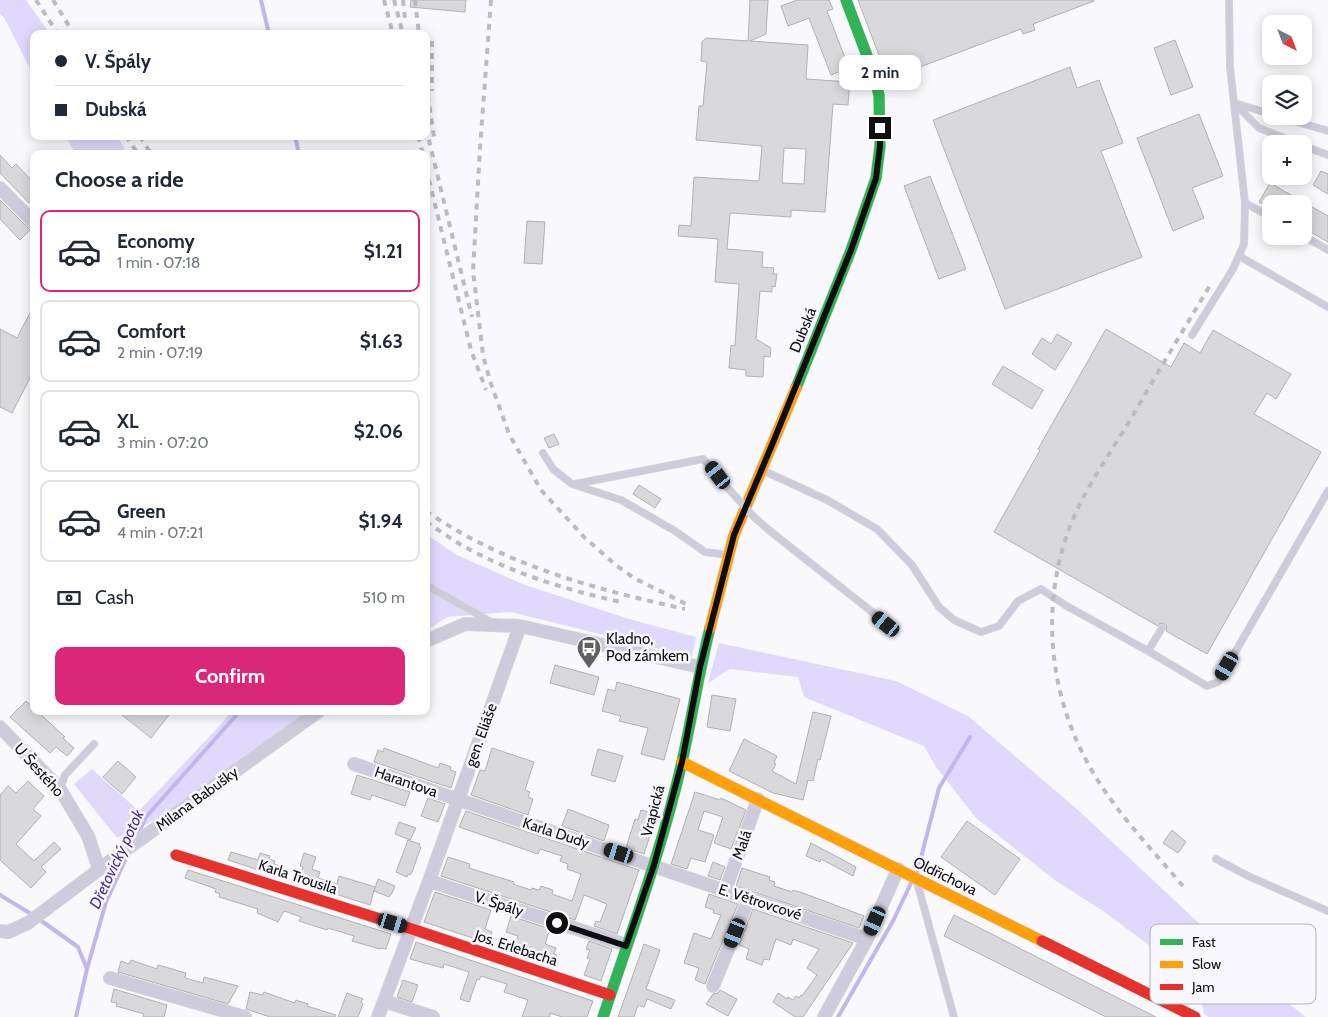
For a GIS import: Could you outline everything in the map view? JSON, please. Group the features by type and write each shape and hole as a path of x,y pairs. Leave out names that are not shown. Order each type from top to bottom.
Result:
{"street":[{"name":"Dubská","path":"700,667 734,535 851,250 876,178 880,146 879,95 872,69 846,0"},
{"path":"0,188 30,219"},
{"path":"430,639 465,624 520,626 700,667"},
{"name":"gen. Eliáše","path":"378,1017 430,881 520,626"},
{"name":"Vrapická","path":"603,1017 654,865 682,762 700,667"},
{"name":"Milana Babušky","path":"3,934 28,923 44,912 99,869 313,715"},
{"name":"U Šestého","path":"0,727 60,789 88,836 99,869"},
{"name":"Oldřichova","path":"682,762 1150,995"},
{"name":"Harantova","path":"354,764 458,800"},
{"name":"Malá","path":"725,891 758,799"},
{"name":"Karla Dudy","path":"458,800 654,865"},
{"name":"Karla Trousila","path":"176,854 412,929"},
{"name":"E. Větrovcové","path":"654,865 867,939"},
{"path":"824,1017 867,939 898,869"},
{"name":"V. Špály","path":"430,881 626,946"},
{"path":"713,986 749,898"},
{"name":"Jos. Erlebacha","path":"412,929 610,995"},
{"path":"110,978 245,1017"},
{"path":"384,1001 433,1017"},
{"name":"Oldřichova","path":"1169,1004 1195,1017"}],"lane":[{"path":"1192,334 1233,269 1244,244 1245,203 1230,67 1229,0"},
{"path":"1234,103 1262,111"},
{"path":"1234,103 1259,128 1276,135"},
{"path":"1306,125 1328,132"},
{"path":"1312,149 1328,155"},
{"path":"1245,203 1262,212"},
{"path":"1312,241 1328,250"},
{"path":"1239,256 1328,307"},
{"path":"543,453 553,469 572,484 621,500 675,531 705,552 729,555"},
{"path":"572,484 703,459 754,517 886,624"},
{"path":"762,470 827,500 877,529 912,565 939,606 954,620 981,632 999,626 1018,601 1041,589 1064,605 1207,686 1218,682 1328,491"},
{"path":"430,587 496,625"},
{"path":"1148,651 1162,628"},
{"path":"60,789 65,775 94,744"},
{"path":"1216,859 1248,876 1328,911"},
{"path":"916,878 954,1017"}],"shaded area":[{"path":"0,0 26,0 47,30 30,30 30,69 5,19 0,13"},
{"path":"67,140 119,140 126,150 74,150"},
{"path":"430,537 457,555 525,585 629,619 696,637 692,657 511,612 447,617 430,628"},
{"path":"719,643 896,681 968,716 1078,810 1200,924 1150,924 1150,946 1106,913 1056,881 976,818 936,767 924,746 804,697 798,677 730,669 708,683"},
{"path":"228,715 305,715 155,820 117,838 74,784 92,769 139,811"},
{"path":"1202,1004 1289,1004 1306,1017 1209,1017 1204,1014"}],"building":[{"path":"411,0 466,0 465,12 410,7"},
{"path":"750,0 768,0 766,34 750,41 808,45 806,79 850,82 848,105 833,104 825,212 791,210 791,217 730,213 727,249 763,252 762,267 774,268 773,274 777,274 775,287 772,286 772,292 760,291 756,339 771,348 770,357 764,356 763,377 746,376 746,370 729,368 731,345 735,346 739,284 715,282 718,239 678,236 679,225 691,226 694,177 759,181 762,146 696,140 699,106 703,106 707,62 701,61 702,42 706,38 748,41","holes":["784,148 806,149 804,184 782,183"]},
{"path":"797,0 829,0 833,9 827,11 849,68 831,75 809,18 788,26 781,6"},
{"path":"858,0 1094,1 1033,24 1035,30 1023,34 1021,29 888,79"},
{"path":"1175,40 1193,87 1171,95 1154,48"},
{"path":"1070,67 1077,88 1099,80 1123,143 1101,151 1142,257 1005,309 933,120"},
{"path":"1199,114 1223,176 1192,188 1204,218 1173,231 1137,138"},
{"path":"0,155 12,168 16,164 30,179 29,203 0,173"},
{"path":"1321,171 1328,174 1328,194 1313,185"},
{"path":"930,176 966,269 939,279 904,186"},
{"path":"1269,185 1274,185 1291,195 1263,195"},
{"path":"0,200 30,230 20,240 0,219"},
{"path":"1312,207 1328,216 1328,242 1312,233"},
{"path":"527,221 545,222 542,264 524,263"},
{"path":"30,313 30,378 12,413 0,407 0,329 17,338"},
{"path":"1106,329 1171,367 1184,343 1200,353 1213,330 1291,374 1276,399 1267,393 1254,414 1321,452 1207,654 1166,631 1167,626 1164,624 1160,623 1158,626 994,532 1040,450 1038,449"},
{"path":"1057,334 1072,343 1055,370 1032,354 1042,338 1051,344"},
{"path":"1003,366 1043,390 1032,409 992,384"},
{"path":"554,434 559,444 549,448 544,438"},
{"path":"639,485 661,499 655,508 633,494"},
{"path":"555,665 599,677 594,695 550,683"},
{"path":"617,682 680,699 664,760 641,754 648,728 619,721 621,716 602,711 608,689 615,691"},
{"path":"712,695 736,699 730,731 707,727"},
{"path":"26,701 30,704 30,715 41,715 74,748 67,756 56,747 50,753 10,717"},
{"path":"813,712 831,716 813,781 808,780 803,800 773,793 729,771 744,739 777,756 774,763 776,764 772,771 796,784"},
{"path":"122,715 169,715 151,738"},
{"path":"384,748 438,768 440,763 451,767 450,770 456,772 451,788 374,762 378,750 383,752"},
{"path":"492,748 534,762 525,790 530,792 528,797 533,799 528,815 471,795 480,770 485,771"},
{"path":"598,749 623,756 615,782 591,775"},
{"path":"118,761 136,777 122,794 103,777"},
{"path":"357,775 410,792 405,806 372,795 370,800 351,794"},
{"path":"28,781 44,796 33,809 41,816 16,844 34,861 54,842 61,849 41,867 46,872 31,888 0,860 0,795 8,786 16,793"},
{"path":"695,792 720,800 721,798 746,810 731,849 714,843 723,817 704,811 698,830 714,835 705,862 691,858 687,869 671,864"},
{"path":"428,798 445,804 438,822 421,816"},
{"path":"568,809 609,825 604,841 562,826"},
{"path":"641,810 657,814 644,854 626,848 635,819 638,820"},
{"path":"466,811 639,870 617,934 594,926 596,921 600,922 607,904 584,895 575,920 441,876 448,857 470,864 469,868 514,882 513,884 531,890 532,888 539,890 541,886 553,890 552,894 572,901 581,874 567,869 568,864 560,861 562,856 540,849 538,854 459,827"},
{"path":"967,821 1020,859 995,895 941,857"},
{"path":"399,822 416,828 410,840 395,834"},
{"path":"1172,830 1186,842 1178,853 1163,843"},
{"path":"408,840 420,844 419,846 421,847 412,872 407,877 396,872"},
{"path":"811,843 856,867 853,876 821,859 820,862 806,856"},
{"path":"231,852 258,860 260,853 270,856 269,859 275,861 274,864 280,866 277,876 228,860"},
{"path":"304,853 316,857 312,869 320,872 318,878 337,884 339,876 375,887 370,905 298,882 303,867 300,866"},
{"path":"713,862 725,867 720,880 708,876"},
{"path":"742,868 770,877 769,880 775,882 774,886 792,892 793,890 803,893 864,916 859,928 736,886"},
{"path":"188,870 391,934 386,949 352,941 354,936 299,921 301,917 284,911 278,922 257,913 258,909 219,897 220,894 215,892 216,889 185,878"},
{"path":"378,879 395,886 389,897 374,891"},
{"path":"435,892 491,910 485,929 492,932 489,941 486,940 485,942 424,922"},
{"path":"709,894 738,904 705,984 695,980 699,968 684,963 694,933 711,939 721,915 713,913 714,910 705,907"},
{"path":"753,909 853,943 803,1017 795,1017 773,1002 778,993 787,999 788,997 793,1000 796,996 799,998 802,996 817,975 807,968 819,949 793,939 791,945 776,939 769,960 764,959 762,965 746,959 749,949 739,945"},
{"path":"954,915 1156,1017 1106,1017 944,936"},
{"path":"511,916 550,929 545,944 556,948 554,954 557,955 554,965 512,951 518,936 506,932"},
{"path":"589,941 612,949 601,981 584,975 590,959 587,958 590,950 586,949"},
{"path":"416,942 593,1001 587,1017 562,1017 550,1013 550,1017 522,1017 528,1000 504,992 507,984 481,976 479,980 477,979 469,1002 460,999 469,972 444,964 443,968 410,959"},
{"path":"644,944 660,950 646,989 675,1000 671,1009 647,999 644,1007 638,1005 634,1017 618,1017"},
{"path":"131,960 157,969 158,965 186,973 185,978 203,983 204,977 238,986 228,1004 118,972 121,961 129,964"},
{"path":"403,980 418,985 412,1002 397,997"},
{"path":"114,989 167,1005 164,1017 143,1017 144,1014 116,1006 117,1003 111,1002"},
{"path":"720,990 737,999 728,1016 706,1004 713,994 718,993"},
{"path":"250,992 263,995 264,992 295,1003 296,1000 308,1004 307,1006 336,1015 335,1017 270,1017 246,1009"},
{"path":"347,993 363,999 358,1017 338,1017"}],"waterway":[{"name":"Dřetovický potok","path":"261,0 268,30"},
{"name":"Dřetovický potok","path":"296,140 298,150"},
{"name":"Dřetovický potok","path":"137,836 146,817 236,715"},
{"path":"917,873 939,788 970,737"},
{"name":"Dřetovický potok","path":"76,1017 106,902 128,854"},
{"path":"838,1017 893,921 912,881"},
{"path":"0,895 36,917 78,947 87,969"}],"railway":[{"path":"36,0 55,30"},
{"path":"53,0 72,30"},
{"path":"384,0 392,30"},
{"path":"394,0 402,30"},
{"path":"403,0 405,19"},
{"path":"415,0 419,30"},
{"path":"491,0 473,271 483,355 490,381 509,434 541,490 585,538 617,566 634,578 686,604"},
{"path":"432,41 432,91"},
{"path":"430,110 434,137"},
{"path":"129,140 135,150"},
{"path":"142,140 149,150"},
{"path":"419,140 422,150"},
{"path":"429,140 472,317"},
{"path":"430,184 471,350 486,390"},
{"path":"1183,886 1116,806 1104,790 1083,754 1070,724 1060,692 1054,660 1052,627 1054,594 1059,562 1069,530 1082,500 1212,282"},
{"path":"430,514 487,546 551,573 617,593 685,609"},
{"path":"430,525 460,544 502,565 561,586 621,602"}],"traffic: fast":[{"path":"796,388 851,250 876,178 880,146 879,95 872,69 846,0"},
{"path":"603,1017 646,891 665,827 682,762 710,628"}],"traffic: slow":[{"path":"710,628 734,535 796,388"},
{"path":"682,762 1042,941"}],"traffic: jam":[{"path":"176,855 412,929 610,995"},
{"path":"1042,941 1150,995"},
{"path":"1169,1004 1195,1017"}],"place":[{"name":"Kladno, Pod zámkem","path":"589,669"}],"route":[{"path":"557,923 626,946 654,865 682,762 700,667 734,535 851,250 876,178 879,160 880,128"}]}
